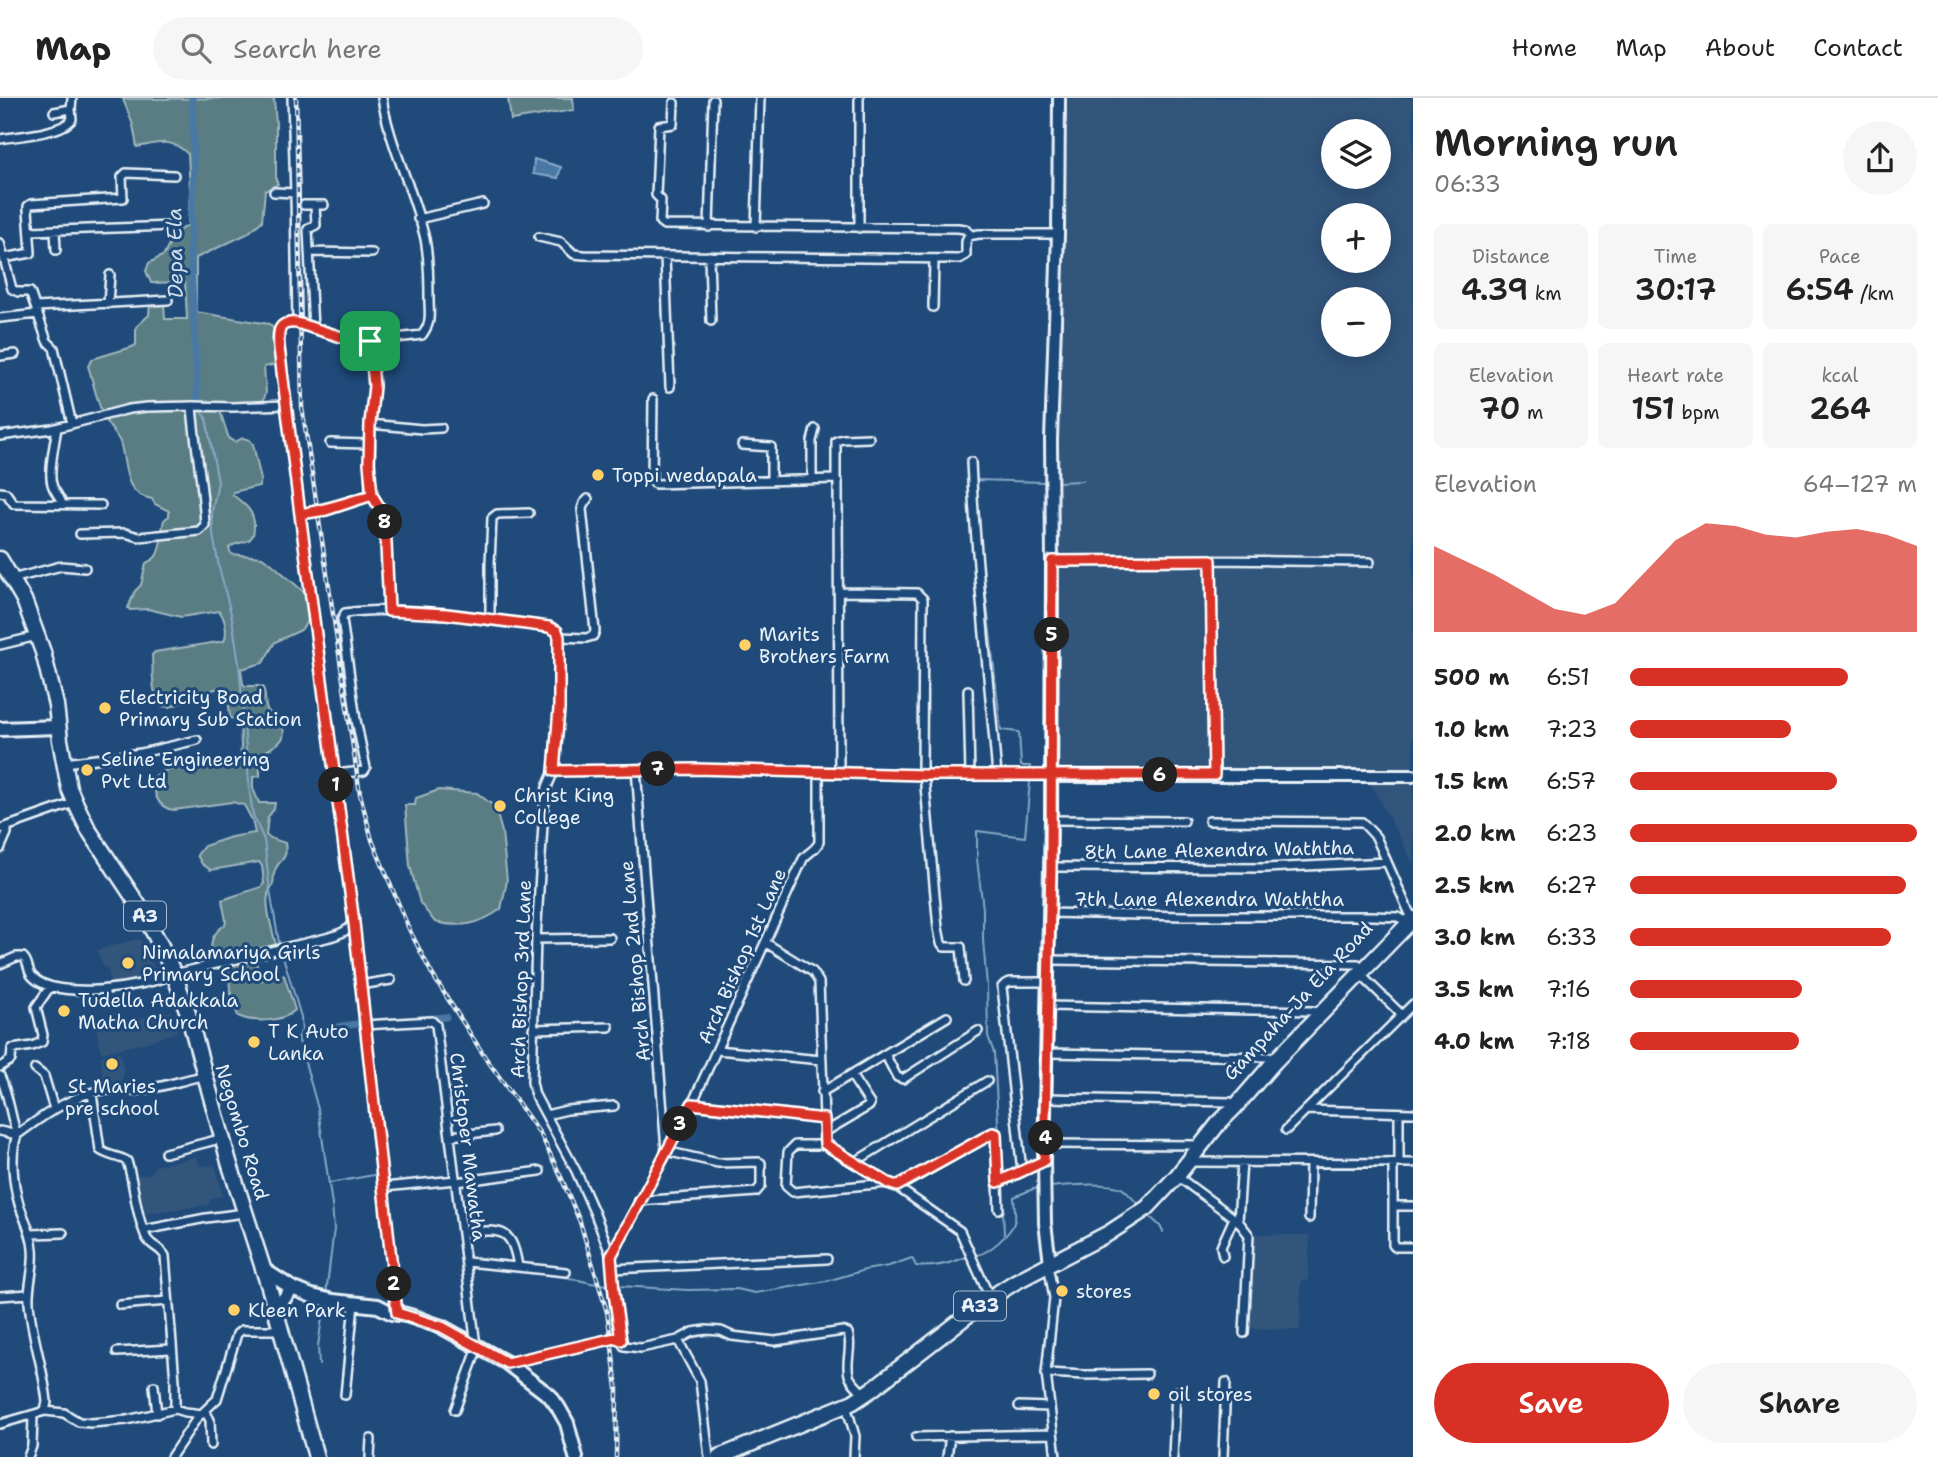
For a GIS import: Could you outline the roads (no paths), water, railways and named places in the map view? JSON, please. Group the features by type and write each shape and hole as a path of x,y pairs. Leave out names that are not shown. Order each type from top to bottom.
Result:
{"highway":[{"name":"Negombo Road","path":"0,559 16,603 34,636 47,705 69,788 88,829 141,909 161,946 237,1214 277,1313 316,1457"},
{"name":"Negombo Road","path":"54,727 62,790 68,805 81,831 148,934 187,1010 264,1282 273,1330 309,1457"},
{"name":"Gampaha-Ja Ela Road","path":"1218,1124 1230,1101 1269,1057 1317,1012 1410,916"},
{"name":"Gampaha-Ja Ela Road","path":"719,1457 846,1405 863,1395 990,1298 1029,1273 1131,1220 1156,1199 1177,1176 1218,1124 1317,1012"}],"main road":[{"path":"0,729 54,727"},
{"path":"264,1282 333,1301 378,1306 392,1313 442,1327 477,1346 507,1363 550,1396 567,1423 576,1457"},
{"path":"277,1313 293,1288"}],"street":[{"path":"0,139 50,131 67,125 72,119 72,98"},
{"path":"292,98 297,323"},
{"path":"382,98 387,127 425,239 429,279 429,327 422,335 354,341 288,322 283,324 278,335 354,923 397,1313"},
{"path":"756,227 760,98"},
{"path":"859,98 859,228"},
{"path":"1056,1457 1046,1373 1054,1298 1045,1223 1044,1161 1051,867 1051,440 1058,234 1059,98"},
{"path":"709,227 713,100"},
{"path":"674,103 673,124 659,126 656,195 661,200 660,222 664,225 965,229 971,235"},
{"path":"54,111 71,109"},
{"path":"2,255 31,253 28,206 31,204 123,198 122,177 126,173 174,175"},
{"path":"274,192 295,193"},
{"path":"418,219 483,204"},
{"path":"304,205 324,205"},
{"path":"313,329 308,229 316,225 315,205"},
{"path":"30,231 173,226"},
{"path":"55,230 56,250"},
{"path":"538,237 561,242 574,254 959,259 966,255 966,242 971,235 1058,234"},
{"path":"0,243 12,289 30,292 47,341 54,348 72,424"},
{"path":"309,252 372,253"},
{"path":"665,256 670,387"},
{"path":"709,256 711,321"},
{"path":"933,307 934,259"},
{"path":"108,304 110,275"},
{"path":"0,318 127,301 168,300"},
{"path":"370,341 374,386 369,463 372,495 385,521 389,611"},
{"path":"0,356 15,354"},
{"path":"653,399 652,480 655,484 836,479"},
{"path":"0,436 57,428 129,410 286,405"},
{"path":"80,534 125,533 139,537 199,531 203,528 205,525 201,474 194,436 193,406"},
{"path":"370,424 441,428"},
{"path":"57,428 50,474 62,504"},
{"path":"812,480 812,441 815,429"},
{"path":"839,772 836,442 843,439 869,438"},
{"path":"330,443 369,444"},
{"path":"742,445 771,447 771,481"},
{"path":"971,462 975,540 997,775"},
{"path":"0,492 6,493 14,504 101,505"},
{"path":"300,514 326,510 372,495"},
{"path":"334,774 356,773 366,768 356,720 342,619 345,613 389,611 490,620 549,627 557,631 559,637 593,636 595,631 582,509 588,499"},
{"path":"490,620 492,518 497,514 528,513"},
{"path":"1211,560 1214,775"},
{"path":"1052,561 1370,562"},
{"path":"6,576 61,566 85,568"},
{"path":"839,592 917,593 923,599 923,775 941,943 944,947 961,947 964,981"},
{"path":"0,645 34,636"},
{"name":"Arch Bishop 3rd Lane","path":"559,637 559,709 554,771 547,788 544,808 536,939 533,1089 576,1171 596,1214 611,1256 621,1340"},
{"path":"968,690 970,775"},
{"path":"64,763 141,753 197,740"},
{"path":"554,771 636,769 923,775 1413,776"},
{"name":"Arch Bishop 2nd Lane","path":"636,769 666,1150"},
{"name":"Arch Bishop 1st Lane","path":"611,1256 692,1104 803,859 807,853 817,848 819,772"},
{"path":"0,849 7,833 4,828 68,805"},
{"path":"1051,820 1184,821"},
{"path":"1209,821 1362,822 1376,836 1410,916"},
{"name":"8th Lane Alexendra Waththa","path":"1051,867 1240,868 1387,862"},
{"name":"7th Lane Alexendra Waththa","path":"1049,913 1410,916"},
{"path":"0,964 23,957 33,977 50,987 81,991 155,982 171,975 342,933 354,923"},
{"path":"536,939 610,938"},
{"path":"765,943 817,977 825,1144"},
{"path":"1049,960 1359,969 1402,1015"},
{"path":"360,985 391,980"},
{"path":"1022,1172 1002,987 1010,982 1048,982"},
{"path":"0,1067 11,1060 12,1049 42,1042 43,1035 36,1007 50,987"},
{"path":"1286,1130 1413,1004"},
{"path":"1047,1006 1317,1012"},
{"path":"822,1092 947,1017"},
{"name":"Christoper Mawatha","path":"364,1026 432,1021 436,1025 477,1346"},
{"path":"533,1029 609,1027"},
{"path":"885,1054 897,1077 903,1079 978,1031"},
{"path":"717,1050 821,1060"},
{"path":"1047,1053 1269,1057"},
{"path":"35,1069 44,1076 54,1109"},
{"path":"825,1132 870,1104 851,1075"},
{"path":"0,1076 17,1135 14,1168 16,1186 33,1251 30,1314 46,1390 46,1411"},
{"path":"0,1131 17,1135 54,1109 92,1093 140,1090 198,1077"},
{"path":"855,1162 987,1081"},
{"path":"92,1093 100,1150 127,1161 138,1214 149,1243 163,1252 175,1409"},
{"path":"1046,1098 1230,1101"},
{"path":"692,1104 824,1119"},
{"path":"546,1115 566,1110 614,1106"},
{"path":"1306,1110 1413,1113"},
{"path":"1399,1113 1392,1228 1395,1247 1413,1247"},
{"path":"450,1136 495,1131"},
{"path":"897,1186 993,1133 996,1134 999,1209"},
{"path":"165,1153 216,1140"},
{"path":"888,1183 793,1192 786,1185 788,1152 795,1145 825,1144 897,1186 960,1231 990,1298"},
{"path":"1045,1144 1201,1145"},
{"path":"639,1201 756,1192 761,1186 759,1162 718,1163 666,1150"},
{"path":"998,1182 1044,1161"},
{"path":"1188,1162 1413,1163"},
{"path":"1223,1256 1220,1247 1236,1219 1242,1162"},
{"path":"1309,1218 1310,1163"},
{"path":"383,1187 540,1171"},
{"path":"1177,1176 1236,1219 1249,1235 1244,1333"},
{"path":"1392,1206 1413,1206"},
{"path":"144,1230 206,1217 237,1214"},
{"path":"463,1232 486,1230 504,1234 512,1241 518,1267"},
{"path":"30,1234 63,1233"},
{"path":"612,1269 827,1259"},
{"path":"467,1262 566,1272"},
{"path":"0,1296 29,1294"},
{"path":"120,1305 168,1301"},
{"path":"345,1395 354,1304"},
{"path":"171,1457 189,1429 217,1399 237,1334 242,1329 273,1330"},
{"path":"507,1363 617,1338 624,1346 641,1348 678,1340 706,1329 732,1336 775,1341 827,1332 848,1332 851,1341 848,1371 863,1395"},
{"path":"678,1340 700,1381 709,1457"},
{"path":"455,1410 477,1346"},
{"path":"117,1352 171,1349"},
{"path":"1046,1373 1147,1374"},
{"path":"1223,1457 1226,1382"},
{"path":"154,1386 157,1414"},
{"path":"1174,1457 1176,1391"},
{"path":"846,1405 855,1436 854,1457"},
{"path":"1018,1406 1050,1407"},
{"path":"0,1424 46,1411 64,1413 79,1422 91,1423 129,1420 175,1409 203,1412 210,1420 211,1445"},
{"path":"28,1457 32,1446 33,1416"},
{"path":"916,1437 1053,1434"},
{"path":"947,1457 950,1436"},
{"path":"370,1457 371,1439"}],"waterway":[{"name":"Depa Ela","path":"192,98 194,165 190,243 198,407"},
{"path":"199,408 206,418 218,482 212,511 213,535 232,618 239,664 250,795 253,815 264,840 280,948"},
{"path":"977,504 976,480 1045,482"},
{"path":"1057,482 1083,481"},
{"path":"979,534 1001,730 1019,732 1021,766 1030,766 1030,769"},
{"path":"1000,1157 994,1053 988,1036 977,831 1025,837 1030,781"},
{"path":"282,953 301,1017 302,1034 298,1037 318,1109 332,1205 334,1229 326,1295"},
{"path":"424,1019 446,1017"},
{"path":"302,1034 371,1022"},
{"path":"385,1173 389,1184"},
{"path":"330,1183 379,1174"},
{"path":"1050,1187 1108,1185 1123,1189 1139,1205"},
{"path":"1002,1187 1004,1234"},
{"path":"977,1255 994,1246 1013,1225 1014,1197 1041,1188"},
{"path":"389,1190 389,1212"},
{"path":"1148,1215 1163,1232"},
{"path":"619,1286 688,1290 737,1289 755,1293 827,1281 912,1258 916,1266 929,1266 966,1257"},
{"path":"557,1275 607,1285"},
{"path":"398,1294 402,1305"},
{"path":"399,1305 420,1310 472,1334"},
{"path":"319,1365 318,1346 323,1311"}],"railway":[{"path":"296,98 302,407 360,794 372,840 409,929 432,974 485,1057 541,1135 580,1222 607,1312 617,1389 616,1457"}],"place":[{"name":"Toppi wedapala","path":"598,475"},
{"name":"Marits Brothers Farm","path":"745,645"},
{"name":"Electricity Boad Primary Sub Station","path":"105,708"},
{"name":"Seline Engineering Pvt Ltd","path":"87,770"},
{"name":"Christ King College","path":"500,806"},
{"name":"Nimalamariya Girls Primary School","path":"128,963"},
{"name":"Tudella Adakkala Matha Church","path":"64,1011"},
{"name":"T K Auto Lanka","path":"254,1042"},
{"name":"St Maries pre school","path":"112,1064"},
{"name":"stores","path":"1062,1291"},
{"name":"Kleen Park","path":"234,1310"},
{"name":"oil stores","path":"1154,1394"}]}
